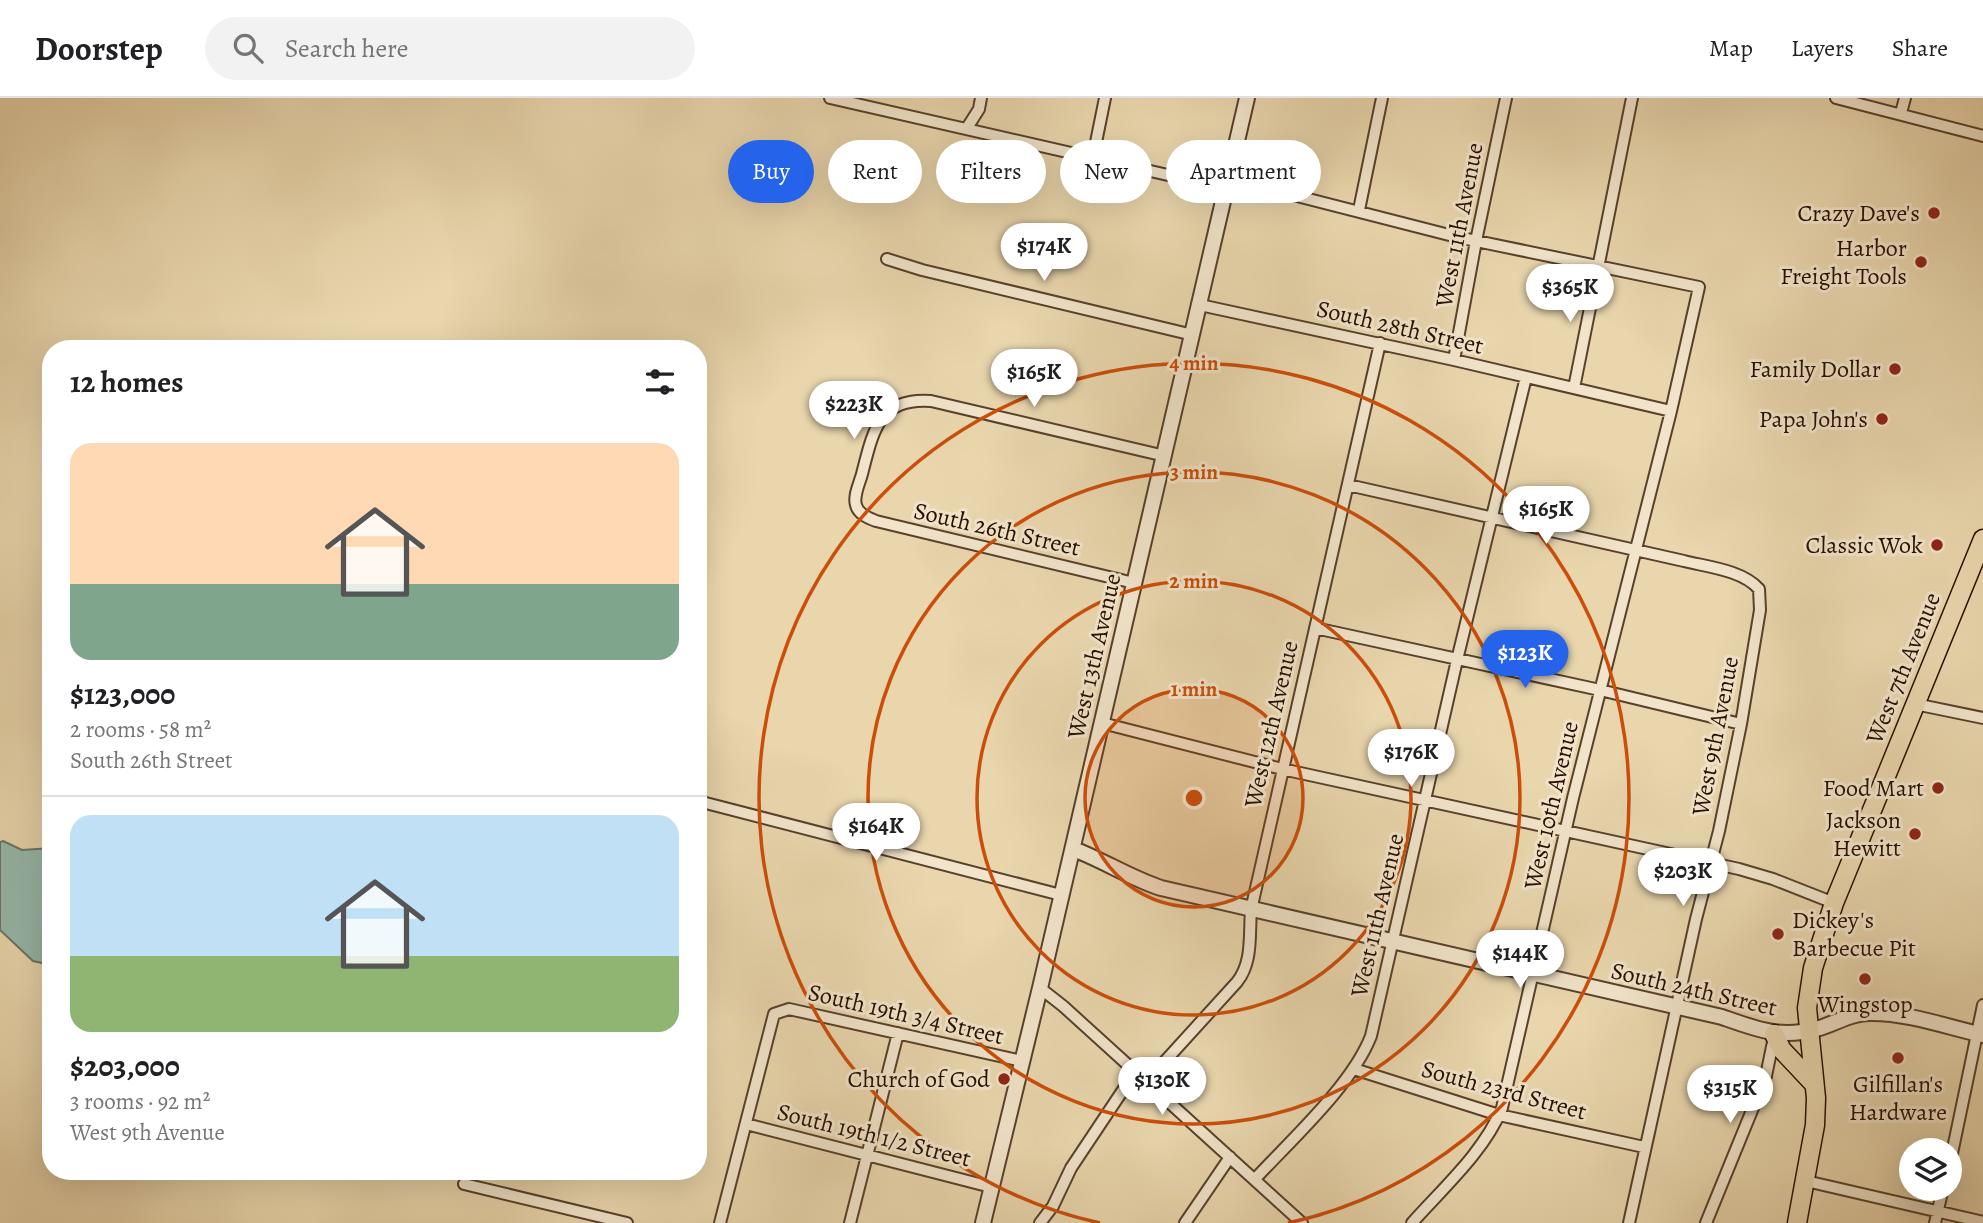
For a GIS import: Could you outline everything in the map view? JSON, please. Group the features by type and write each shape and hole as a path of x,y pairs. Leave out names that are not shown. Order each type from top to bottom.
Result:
{"main road":[{"name":"West 7th Avenue","path":"1797,1223 1807,1181 1815,1125 1807,1007 1813,968 1834,903 1983,538"},
{"path":"1774,1034 1782,1050 1814,1084"}],"street":[{"path":"830,98 1060,149"},
{"path":"967,128 979,109 981,98"},
{"path":"1096,140 1105,98"},
{"name":"West 13th Avenue","path":"1238,140 1247,98"},
{"path":"1359,210 1382,98"},
{"name":"West 11th Avenue","path":"1454,360 1506,98"},
{"path":"1574,388 1632,98"},
{"path":"1836,98 1983,136"},
{"path":"1901,113 1905,98"},
{"path":"1321,201 1476,241 1597,266"},
{"name":"West 13th Avenue","path":"983,1223 1224,203"},
{"path":"887,259 922,270 1193,335"},
{"name":"West 10th Avenue","path":"1412,1223 1479,1148 1490,1134 1499,1115 1699,287 1597,266"},
{"name":"South 28th Street","path":"1200,305 1380,343 1671,411"},
{"name":"West 12th Avenue","path":"1147,1081 1244,973 1248,960 1251,910 1380,343"},
{"name":"West 11th Avenue","path":"1255,1179 1339,1088 1364,1053 1371,1036 1424,800 1526,377"},
{"name":"South 26th Street","path":"1134,583 876,521 860,513 855,500 874,428 890,410 902,403 918,400 1165,456"},
{"path":"1348,485 1636,550"},
{"name":"West 9th Avenue","path":"1629,1223 1741,723 1760,610 1759,589 1739,575 1636,550"},
{"path":"1315,628 1741,723"},
{"path":"1915,704 1983,718"},
{"path":"1102,723 1282,769 1710,863 1773,879 1834,903"},
{"path":"707,803 1061,895"},
{"name":"South 24th Street","path":"1073,849 1139,881 1251,910 1393,940 1533,975 1722,1017 1774,1034 1809,1031 1856,1014 1871,1013 1923,1020 1980,1035"},
{"path":"1040,988 1147,1081 1302,1223"},
{"path":"1956,1138 1980,1035 1983,1005"},
{"name":"South 19th 3/4 Street","path":"746,1124 771,1018 789,1009 1022,1061"},
{"path":"850,1223 898,1033"},
{"path":"1706,1223 1766,1076 1774,1034"},
{"name":"South 23rd Street","path":"1353,1069 1499,1115 1644,1147"},
{"path":"1040,1223 1053,1206 1072,1168 1135,1072"},
{"path":"720,1223 746,1124"},
{"name":"South 19th 1/2 Street","path":"746,1124 992,1187"},
{"path":"1185,1223 1230,1157"},
{"path":"1807,1181 1936,1217 1983,1222"},
{"path":"464,1184 594,1219 627,1223"}],"water":[{"path":"0,842 22,850 42,849 42,963 33,961 0,930"}],"place":[{"name":"Crazy Dave's","path":"1934,213"},
{"name":"Harbor Freight Tools","path":"1921,262"},
{"name":"Family Dollar","path":"1895,369"},
{"name":"Papa John's","path":"1882,419"},
{"name":"Classic Wok","path":"1937,545"},
{"name":"Food Mart","path":"1938,788"},
{"name":"Jackson Hewitt","path":"1915,834"},
{"name":"Dickey's Barbecue Pit","path":"1778,934"},
{"name":"Wingstop","path":"1865,979"},
{"name":"Gilfillan's Hardware","path":"1898,1058"},
{"name":"Church of God","path":"1004,1079"}]}
